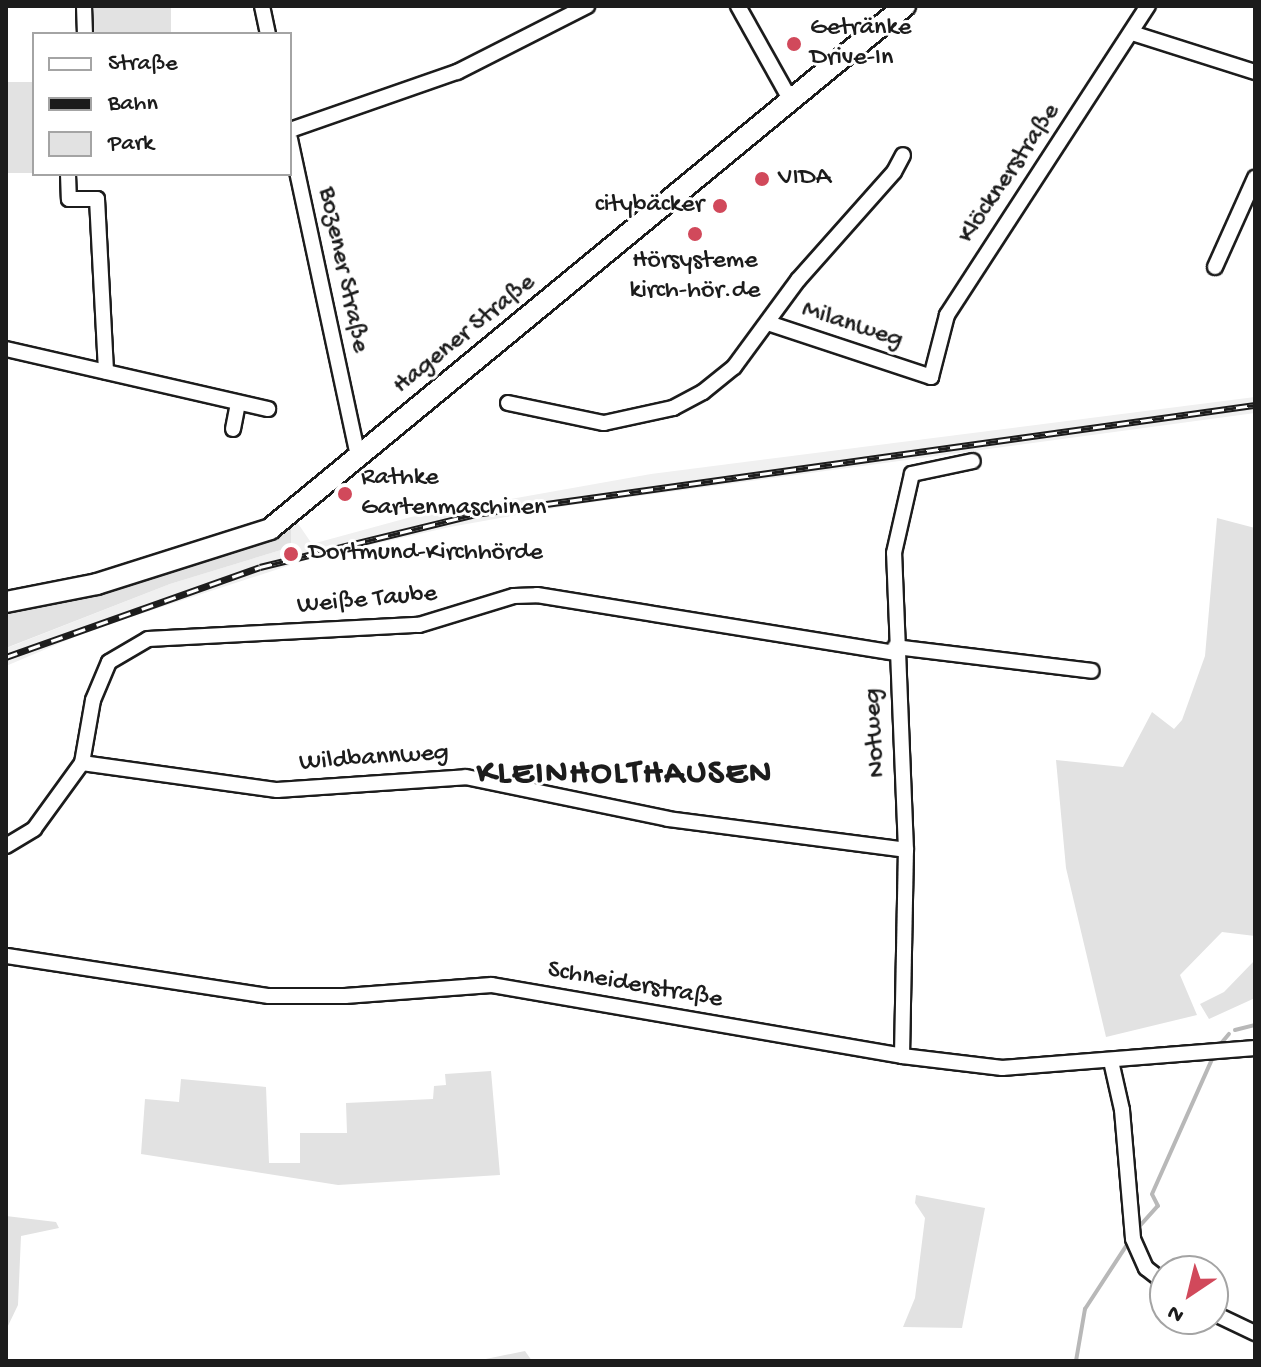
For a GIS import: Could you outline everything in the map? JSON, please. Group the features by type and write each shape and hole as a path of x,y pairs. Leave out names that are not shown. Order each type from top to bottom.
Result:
{"main road":[{"name":"Hagener Straße","path":"6,602 97,584 255,536 299,508 905,6"}],"street":[{"path":"84,6 85,32"},
{"path":"262,6 268,32"},
{"path":"292,129 457,72 587,6"},
{"path":"738,6 790,99"},
{"name":"Klöcknerstraße","path":"931,377 947,315 1148,6"},
{"path":"1132,33 1255,72"},
{"name":"Bozener Straße","path":"292,148 358,457"},
{"path":"768,323 798,280 894,172 903,155"},
{"path":"68,176 69,199 97,199 106,372"},
{"path":"1215,267 1255,178"},
{"name":"Milanweg","path":"508,403 604,423 673,408 734,367 768,323 931,377"},
{"path":"6,349 268,409"},
{"path":"233,429 238,403"},
{"name":"Notweg","path":"902,1056 906,850 895,650 894,553 907,483 922,469 973,461"},
{"name":"Weiße Taube","path":"6,846 34,829 82,763 99,680 125,648 148,639 419,625 514,596 537,595 895,650 1092,671"},
{"name":"Wildbannweg","path":"82,763 277,790 466,777 668,819 906,850"},
{"path":"6,945 6,966"},
{"name":"Schneiderstraße","path":"7,956 282,996 492,985 902,1056 1002,1068 1255,1048"},
{"path":"1111,1061 1122,1110 1133,1239 1149,1270"},
{"path":"1229,1321 1255,1333"}],"shaded area":[{"path":"1255,397 1255,413 572,505 450,527 312,558 91,630 6,666 6,648 170,584 291,547 291,526 297,522 312,544 411,517 651,474"}],"green space":[{"path":"93,6 171,6 171,32 93,32"},
{"path":"6,82 32,82 32,173 6,173"},
{"path":"1217,518 1255,528 1255,936 1222,932 1180,975 1197,1015 1106,1037 1066,868 1056,760 1123,767 1152,712 1174,729 1182,720 1205,656"},
{"path":"291,526 291,547 170,584 6,648 6,613 114,589 262,544"},
{"path":"1255,960 1255,998 1209,1019 1200,1004 1224,992"},
{"path":"491,1071 500,1175 338,1185 141,1154 145,1099 179,1102 181,1079 266,1087 269,1163 300,1163 300,1133 347,1133 346,1103 433,1099 434,1086 446,1085 445,1074"},
{"path":"916,1195 985,1208 962,1328 903,1327 915,1298 925,1218 915,1203"},
{"path":"6,1216 56,1222 59,1228 21,1236 18,1305 6,1330"},
{"path":"525,1351 532,1361 476,1361"}],"waterway":[{"path":"1235,1030 1255,1025"},
{"path":"1218,1047 1229,1034"},
{"path":"1137,1229 1158,1206 1152,1194 1214,1055"},
{"path":"1076,1361 1085,1309 1130,1240"}],"railway":[{"path":"6,657 260,567 475,514 1255,405"}],"place":[{"name":"Getränke Drive-In","path":"794,44"},
{"name":"VIDA","path":"762,179"},
{"name":"citybäcker","path":"720,206"},
{"name":"Hörsysteme kirch-hör.de","path":"695,234"},
{"name":"Rathke Gartenmaschinen","path":"345,494"},
{"name":"Dortmund-Kirchhörde","path":"291,554"}],"district":[{"name":"KLEINHOLTHAUSEN","path":"625,776"}]}
